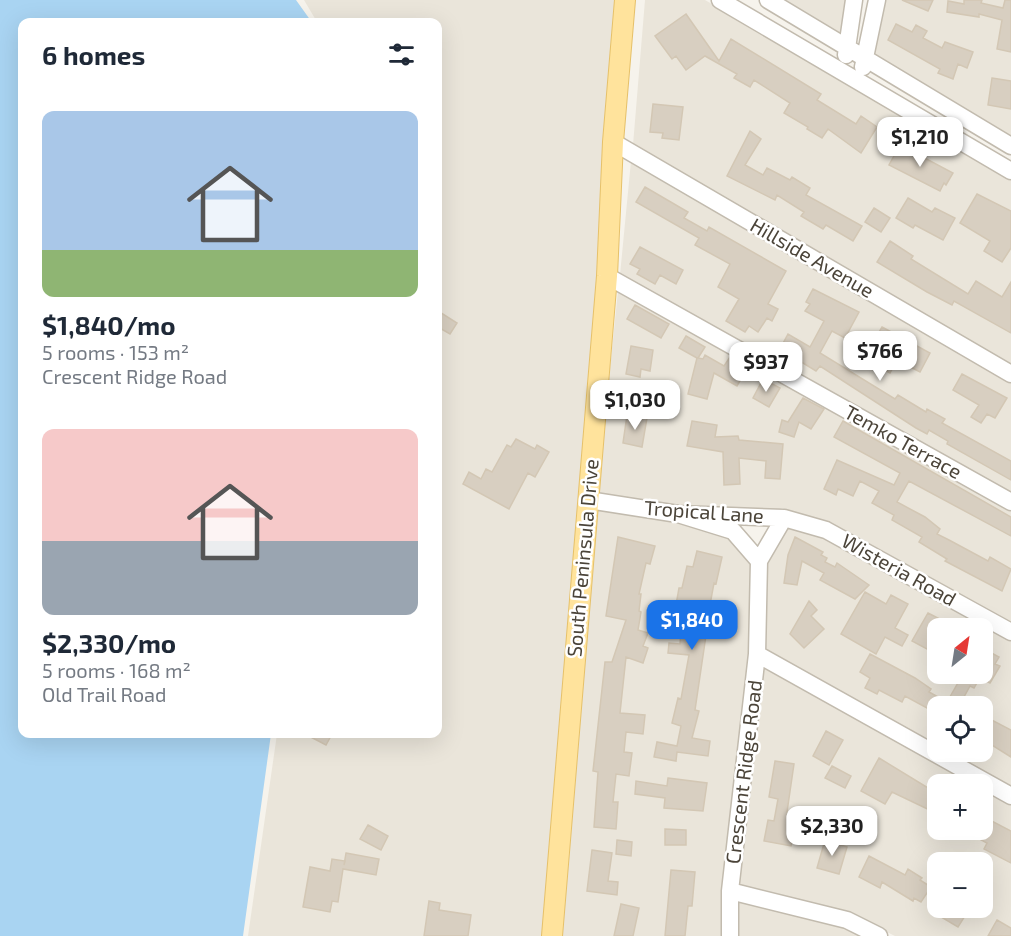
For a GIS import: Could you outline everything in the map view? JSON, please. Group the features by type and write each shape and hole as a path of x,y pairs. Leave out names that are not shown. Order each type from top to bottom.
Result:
{"main road":[{"name":"South Peninsula Drive","path":"552,936 607,276 613,142 625,0"}],"street":[{"path":"720,0 844,70 1011,171"},
{"path":"768,0 1011,146"},
{"path":"844,70 854,0"},
{"path":"859,80 877,0"},
{"name":"Hillside Avenue","path":"613,142 1011,374"},
{"name":"Temko Terrace","path":"607,276 1011,502"},
{"name":"Tropical Lane","path":"588,500 678,514 784,518"},
{"path":"678,514 733,531 759,561 784,518"},
{"name":"Wisteria Road","path":"784,518 826,530 1011,632"},
{"name":"Crescent Ridge Road","path":"730,936 730,891 758,654 759,561"},
{"path":"758,654 1011,796"},
{"path":"730,891 847,920 879,936"}],"shaded area":[{"path":"304,0 619,0 601,274 546,936 248,936 276,738 442,738 442,18 315,18"},
{"path":"645,0 705,0 1011,179 1011,365 633,145"},
{"path":"782,0 848,0 842,35"},
{"path":"883,0 1011,0 1011,138 873,54"},
{"path":"631,161 1011,382 1011,493 620,275"},
{"path":"618,291 1011,510 1011,623 782,508 780,510 679,507 597,494"},
{"path":"595,509 676,521 729,537 752,566 751,652 721,896 723,936 559,936"},
{"path":"787,526 823,536 971,618 927,618 927,684 993,684 993,630 1011,640 1011,788 993,778 993,774 985,774 963,762 993,762 993,696 927,696 927,741 764,649 765,562"},
{"path":"763,665 927,757 927,762 935,762 956,774 927,774 927,840 993,840 993,795 1011,805 1011,936 895,936 850,914 737,886"},
{"path":"736,901 844,927 862,936 736,936"}],"water":[{"path":"0,0 296,0 309,18 18,18 18,738 270,738 243,936 0,936"}],"building":[{"path":"902,0 933,0 928,11"},
{"path":"964,0 982,0 981,3 1003,8 1005,0 1011,0 1011,52 997,49 1002,20 979,14 979,17 947,12 948,1 964,4"},
{"path":"686,14 719,61 731,39 821,94 817,100 856,124 861,116 877,127 861,153 828,129 822,138 807,129 808,127 784,113 790,103 754,80 750,87 734,78 737,74 705,56 686,70 676,56 672,59 655,36"},
{"path":"896,24 912,32 916,25 927,31 923,38 942,48 945,42 973,52 967,68 958,64 953,79 938,73 940,69 888,40"},
{"path":"992,78 1011,81 1011,109 988,105"},
{"path":"653,104 683,107 679,140 662,138 663,133 650,132"},
{"path":"750,131 761,139 745,165 763,175 767,168 790,180 792,177 810,188 806,195 862,226 853,241 826,225 823,229 801,216 804,212 777,195 775,200 727,176"},
{"path":"900,145 953,173 940,191 889,165"},
{"path":"645,187 688,212 684,218 707,231 709,227 786,271 768,304 778,309 772,321 767,318 758,332 749,326 745,332 726,321 739,299 718,287 730,264 695,245 699,238 636,202"},
{"path":"977,194 1011,211 1011,248 1002,262 984,251 990,241 960,223"},
{"path":"908,198 932,212 935,208 955,218 943,240 915,225 913,228 896,218"},
{"path":"874,208 890,218 881,232 865,222"},
{"path":"890,241 913,256 911,259 968,294 976,281 1002,297 1011,282 1011,333 954,301 952,305 927,292 877,262"},
{"path":"640,247 683,270 676,284 660,275 655,284 637,274 640,269 630,264"},
{"path":"813,289 859,312 845,338 832,331 820,353 895,399 898,395 926,412 927,409 945,419 942,423 1011,461 1011,480 947,444 948,441 929,430 927,434 916,428 820,366 816,371 780,349 788,334 810,347 824,321 805,311 810,304 806,302"},
{"path":"635,305 669,324 661,338 627,319"},
{"path":"442,314 457,323 450,334 442,329"},
{"path":"882,327 930,353 920,372 897,360 890,373 877,366 883,355 874,350 878,343 874,341"},
{"path":"686,336 705,347 698,358 703,359 705,355 724,366 730,357 748,367 737,386 714,373 707,399 688,394 697,358 679,348"},
{"path":"631,346 653,350 650,371 641,369 640,377 626,374"},
{"path":"962,374 1007,398 995,418 987,414 981,423 971,417 979,405 953,390"},
{"path":"763,379 780,388 769,407 753,398"},
{"path":"803,398 824,409 811,429 799,422 794,437 779,432 782,420 788,422"},
{"path":"627,415 647,418 642,447 623,443"},
{"path":"692,421 717,425 715,437 738,436 739,440 783,444 780,479 765,478 766,461 739,458 740,484 724,485 723,452 687,446"},
{"path":"843,421 1011,517 1011,536 909,481 897,502 925,517 940,529 937,534 988,561 990,557 1011,569 1002,591 945,561 947,559 919,542 922,537 892,520 894,515 872,503 879,491 860,481 853,496 838,489 836,495 824,489 837,460 894,485 900,473 834,437"},
{"path":"516,439 535,449 537,445 549,452 535,477 528,473 509,509 463,484 469,472 481,479 486,469 492,472 507,445 511,447"},
{"path":"618,537 655,546 650,564 646,563 639,594 641,594 639,611 641,612 638,630 648,633 643,646 648,648 643,663 626,657 620,713 645,715 643,734 626,732 624,752 632,753 629,776 616,774 613,802 618,802 616,829 594,827 598,772 593,771 605,662 612,662 626,620 606,616"},
{"path":"795,537 823,552 821,555 827,558 825,562 835,567 837,563 869,585 855,599 820,580 824,573 802,561 797,585 784,583 788,555"},
{"path":"697,551 722,557 709,610 715,611 713,623 708,622 695,710 699,711 692,738 710,741 708,756 677,752 676,761 654,757 657,742 677,746 681,726 672,723 678,698 681,699 689,655 668,653 669,643 680,644 682,618 674,616 679,588 682,588 687,566 693,567"},
{"path":"865,592 886,604 891,595 908,604 895,628 908,635 902,646 885,637 876,654 841,634"},
{"path":"809,601 817,610 811,616 824,629 804,648 790,634"},
{"path":"928,613 938,618 927,618 927,649 912,641"},
{"path":"870,654 915,678 931,689 929,692 936,696 927,696 927,708 905,696 902,702 879,690 877,694 865,688 870,678 860,672"},
{"path":"993,654 999,657 995,664 1000,666 993,678"},
{"path":"957,684 976,684 974,688 970,686 964,696 950,696"},
{"path":"993,721 1011,730 1011,757 993,746"},
{"path":"826,731 843,740 829,765 813,756"},
{"path":"313,738 330,738 326,745"},
{"path":"879,758 927,787 927,809 892,792 885,804 861,791"},
{"path":"775,761 794,764 787,812 807,816 804,833 794,831 791,846 764,841 768,820 774,821 778,799 769,797"},
{"path":"832,766 851,776 845,788 825,778"},
{"path":"668,778 707,783 703,811 664,808 665,798 635,794 636,781 667,786"},
{"path":"993,822 1011,831 1011,863 984,849 987,843 981,840 993,840"},
{"path":"368,825 388,836 381,850 360,839"},
{"path":"665,829 686,830 686,845 665,845"},
{"path":"617,840 632,842 631,856 616,854"},
{"path":"825,840 847,847 839,874 817,868"},
{"path":"592,850 612,853 608,881 618,882 617,895 587,891"},
{"path":"346,853 379,859 376,875 343,869 338,902 332,901 330,912 303,907 310,867 330,871 332,859 345,861"},
{"path":"869,856 905,875 908,869 922,878 920,880 927,884 927,893 921,902 914,898 913,901 882,882 880,888 859,877"},
{"path":"671,870 695,872 692,906 688,906 685,936 665,936"},
{"path":"429,901 440,903 439,910 471,915 468,936 424,936"},
{"path":"621,904 639,908 633,936 614,936"},
{"path":"943,918 964,918 958,927"},
{"path":"997,920 1011,928 1011,936 988,936"}]}
